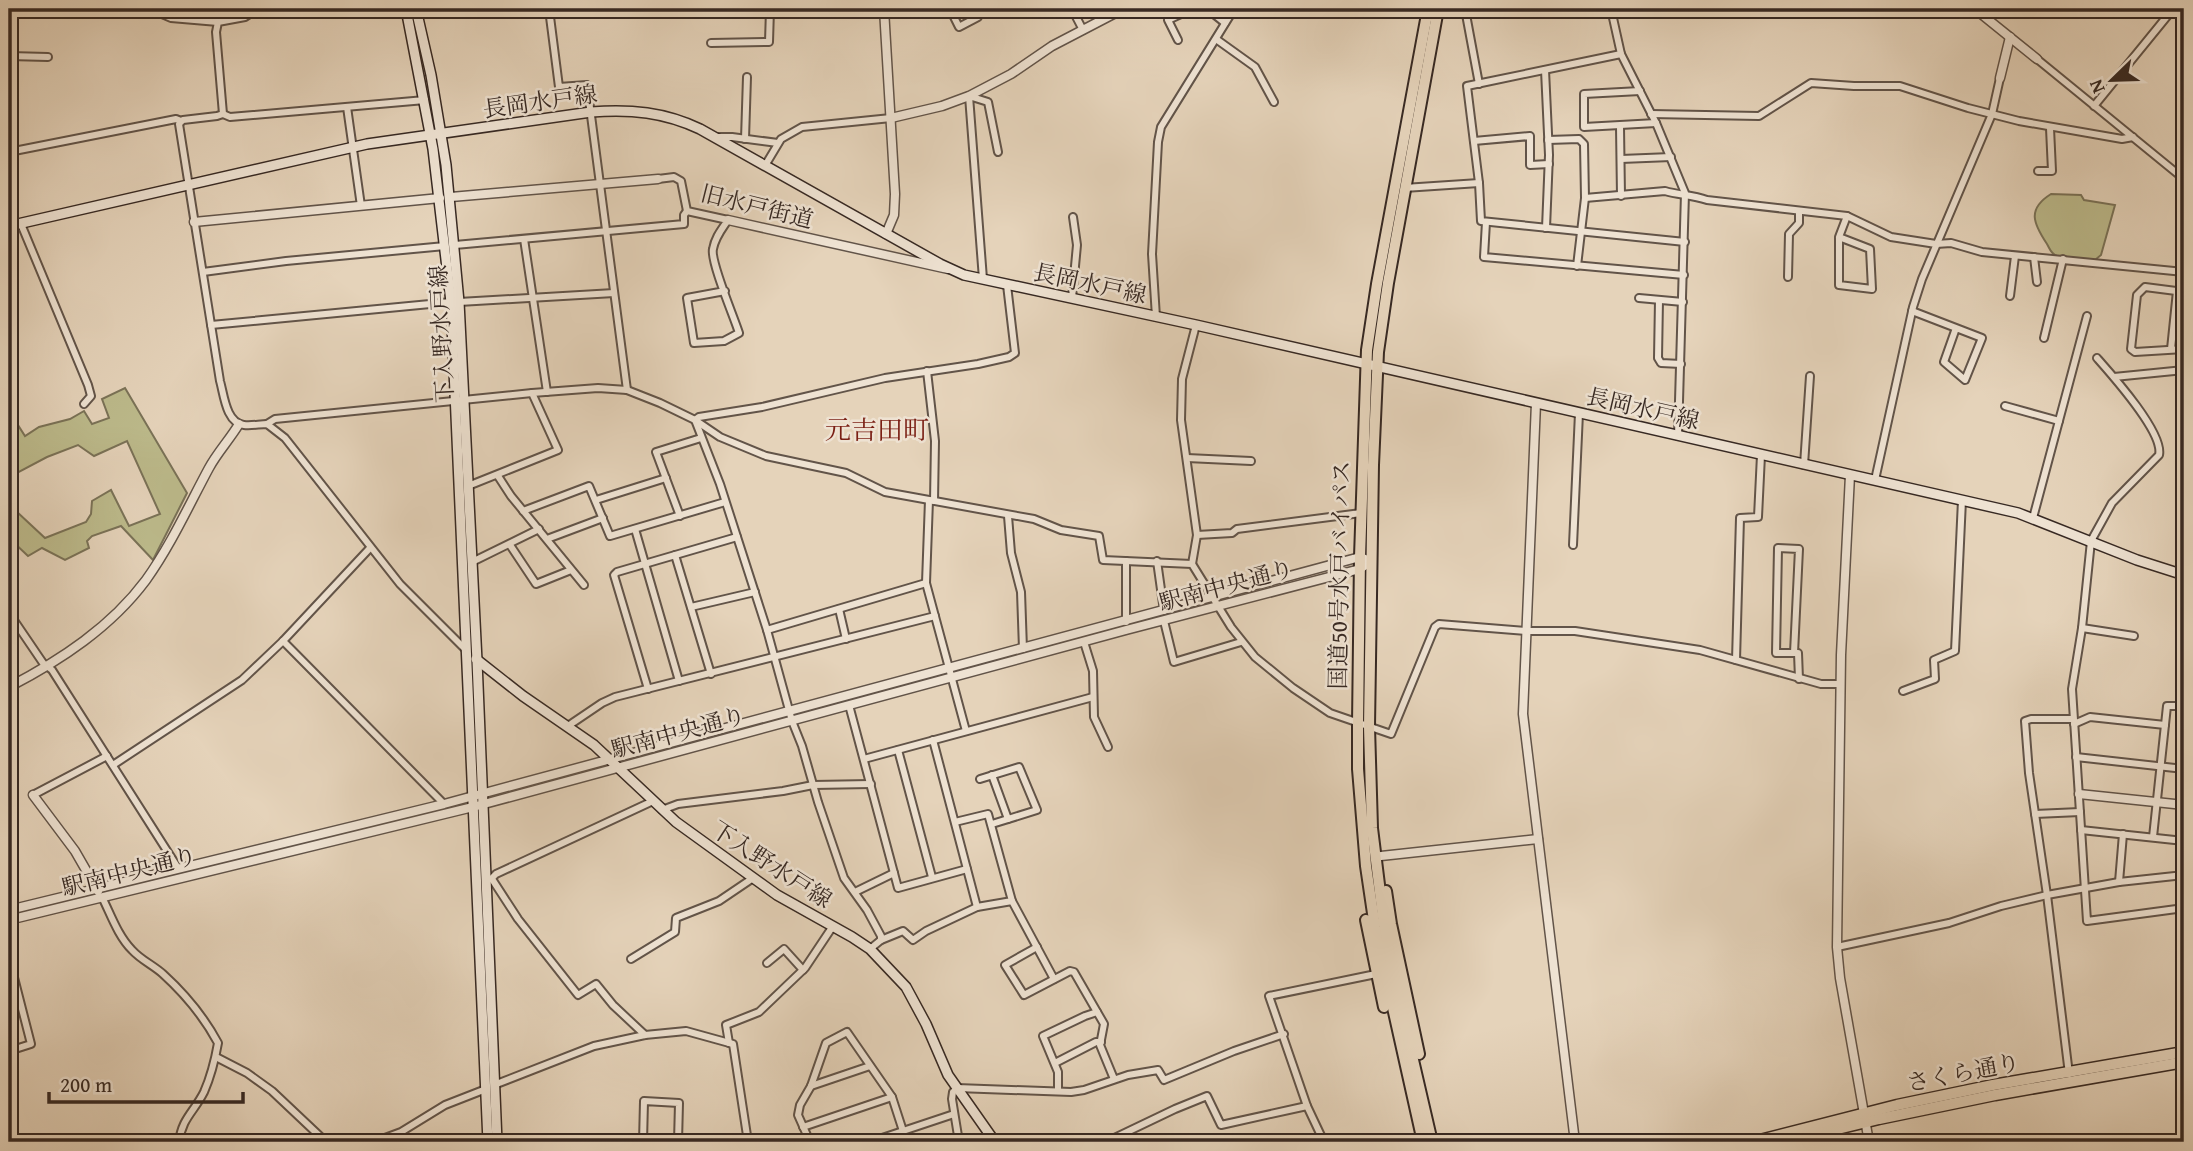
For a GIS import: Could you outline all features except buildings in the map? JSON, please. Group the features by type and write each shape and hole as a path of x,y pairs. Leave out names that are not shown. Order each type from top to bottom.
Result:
{"highway":[{"name":"国道50号水戸バイパス","path":"1364,563 1361,513 1372,365 1388,283 1428,9"},
{"name":"国道50号水戸バイパス","path":"1400,188 1438,9"},
{"name":"国道50号水戸バイパス","path":"1372,365 1364,563 1363,725 1358,769 1366,866 1423,1142"},
{"name":"国道50号水戸バイパス","path":"1363,725 1369,764 1379,926 1432,1142"},
{"path":"1369,764 1391,924 1439,1142"},
{"path":"1358,769 1356,830 1359,869 1376,974 1416,1142"}],"main road":[{"name":"下入野水戸線","path":"406,9 450,246"},
{"name":"下入野水戸線","path":"416,9 442,134 451,197 450,246 460,401 467,651 477,800 490,1087 497,1142"},
{"name":"長岡水戸線","path":"9,226 352,146 591,112 637,110 658,113 716,137 950,269 983,279 1962,500 2033,518 2184,575"},
{"name":"下入野水戸線","path":"460,401 468,486 477,661 477,800 489,879 488,1142"},
{"name":"下入野水戸線","path":"467,651 523,696 594,745 662,810 753,878 870,949 906,987 926,1024 942,1065 995,1142"},
{"name":"さくら通り","path":"1752,1142 1863,1117 1995,1095 2184,1052"},
{"name":"さくら通り","path":"2070,1077 2184,1062"},
{"name":"さくら通り","path":"1784,1142 1863,1117"}],"street":[{"path":"9,14 10,9"},
{"path":"150,9 171,18 218,22 245,17 257,9"},
{"path":"237,9 237,18"},
{"path":"549,9 559,87 587,85 626,390"},
{"path":"711,43 769,42 770,9"},
{"path":"884,9 895,206 886,234"},
{"path":"950,9 959,27 978,17 974,9"},
{"path":"1072,9 1083,30"},
{"path":"766,164 778,143 802,127 891,118 942,106 1003,79 1052,46 1123,9"},
{"path":"1178,40 1168,20 1192,9"},
{"path":"1212,9 1215,15 1226,23"},
{"path":"1156,317 1153,254 1161,127 1234,9"},
{"path":"1465,9 1479,84"},
{"path":"1611,9 1621,54 1656,123 1685,193 1678,436"},
{"path":"1975,9 2184,180"},
{"path":"2094,106 2173,9"},
{"path":"218,22 216,32 223,114"},
{"path":"1875,480 1912,311 1936,244 1992,114 2010,37"},
{"path":"1216,39 1255,67 1275,102"},
{"path":"1621,54 1466,86 1479,183 1481,221 1685,242"},
{"path":"9,56 48,57"},
{"path":"1545,70 1549,164 1546,228"},
{"path":"745,139 747,77"},
{"path":"1651,114 1759,116 1811,83 1899,86 1968,108 2050,128 2122,138 2133,137"},
{"path":"1640,91 1584,94 1584,127 1656,123"},
{"path":"969,96 988,102 998,152"},
{"path":"969,96 983,279"},
{"path":"9,152 176,119 181,121 223,114 230,117 425,100"},
{"path":"347,107 361,206"},
{"path":"181,121 179,124 188,186 220,381 229,413 239,424 267,424 275,419 532,393 598,388 626,390 660,403 695,420 720,437 766,456 846,473 885,492 1034,519 1061,530 1099,536 1103,560 1192,564"},
{"path":"1620,127 1620,196"},
{"path":"2038,171 2052,171 2050,128"},
{"path":"716,137 721,135 778,143"},
{"path":"1474,141 1530,136 1530,165 1549,164"},
{"path":"1548,140 1579,139 1584,144 1585,198 1577,265"},
{"path":"1621,159 1671,157"},
{"name":"旧水戸街道","path":"451,197 674,177 681,181 687,211 917,264 950,269"},
{"path":"1400,188 1479,183"},
{"path":"1585,198 1665,191 1685,193 1707,200 1847,216 1891,237 1936,244 1951,243 1982,252 2184,272"},
{"path":"194,222 440,198"},
{"path":"203,272 286,261 684,224 687,211"},
{"path":"1787,277 1789,234 1799,223 1799,211"},
{"path":"1839,237 1870,249 1872,289 1839,285 1839,237 1847,216"},
{"path":"1072,298 1077,245 1073,217"},
{"path":"725,291 687,298 694,343 724,341 739,333 725,291 712,253 715,238 728,220"},
{"path":"1486,222 1484,257 1684,275"},
{"path":"21,223 88,385 91,396 84,404"},
{"path":"524,239 547,392"},
{"path":"2010,296 2015,256"},
{"path":"2034,257 2037,282"},
{"path":"2044,338 2063,259"},
{"path":"695,420 699,416 762,407 885,378 1009,357 1015,353 1007,285"},
{"path":"2171,349 2181,291 2145,287 2137,295 2132,349 2134,352 2184,349"},
{"path":"211,325 455,302 614,293"},
{"path":"1639,298 1683,302"},
{"path":"1659,300 1658,358 1661,363 1681,364"},
{"path":"1912,311 1982,338 1965,380 1944,362 1956,328"},
{"path":"2033,518 2087,316"},
{"path":"1196,325 1182,379 1181,420 1197,535 1192,564 1241,642 1293,688 1330,713 1391,734 1435,627 1439,624 1527,631 1575,631 1617,637 1700,650 1799,679 1821,684 1840,684"},
{"path":"2097,358 2148,423 2160,449 2159,454 2112,503 2091,541 2082,628 2072,689 2087,921 2184,908"},
{"path":"2114,377 2184,370"},
{"path":"927,371 936,441 926,583 966,731"},
{"path":"1804,465 1810,376"},
{"path":"468,486 558,450 532,393"},
{"path":"1536,403 1524,724 1575,1142"},
{"path":"2005,406 2059,421"},
{"path":"1573,545 1578,413"},
{"path":"695,420 755,592 790,716 844,878 855,892 881,940"},
{"path":"9,687 97,632 123,608 146,580 192,503 210,466 239,424"},
{"path":"267,424 285,438 414,600 467,651"},
{"path":"680,516 656,452 701,438"},
{"path":"1736,660 1740,517 1758,517 1761,455"},
{"path":"1187,458 1251,461"},
{"path":"1850,475 1840,684 1837,947 1869,1142"},
{"path":"498,476 510,496 584,585"},
{"path":"596,500 666,478"},
{"path":"523,511 589,486 610,536 725,502"},
{"path":"1903,691 1934,679 1934,660 1955,651 1962,500"},
{"path":"1197,535 1232,533 1237,529 1361,513"},
{"path":"1008,516 1011,553 1021,592 1023,649"},
{"path":"548,539 603,518"},
{"path":"472,562 539,529"},
{"path":"635,529 679,681"},
{"path":"648,689 614,575 737,537"},
{"path":"510,545 536,584 571,570"},
{"path":"113,765 242,680 283,641 370,548"},
{"path":"1794,653 1799,549 1778,548 1776,653 1794,653 1798,653 1799,679"},
{"path":"675,555 711,674"},
{"path":"1126,561 1126,626"},
{"path":"1157,561 1164,616 1174,662 1241,642"},
{"name":"駅南中央通り","path":"1164,616 1213,598 1364,563"},
{"name":"駅南中央通り","path":"9,920 477,800 618,768 949,668 1164,616 1218,607 1364,563"},
{"path":"767,630 926,583"},
{"path":"691,607 755,592"},
{"path":"839,609 846,639"},
{"path":"9,613 43,663 48,665 178,869"},
{"path":"568,726 602,703 648,689 935,616"},
{"name":"駅南中央通り","path":"9,910 444,804 477,800 610,760 951,679 1084,642 1126,626"},
{"path":"2082,628 2134,636"},
{"path":"283,641 444,804"},
{"path":"1084,642 1093,671 1094,717 1108,747"},
{"path":"864,759 1093,696"},
{"path":"849,705 898,888 967,869"},
{"path":"2152,837 2167,706 2184,706"},
{"path":"2070,1077 2029,774 2025,721 2031,719 2074,722 2090,717 2165,725"},
{"path":"933,740 977,907"},
{"path":"898,750 932,877"},
{"path":"107,756 33,795 75,851 119,932 132,950 162,974 208,1025 218,1043 203,1093 182,1126 179,1142"},
{"path":"2076,757 2184,769"},
{"path":"980,779 1019,767 1037,810 992,824"},
{"path":"992,775 1008,819"},
{"path":"662,810 678,804 813,785 871,784"},
{"path":"2079,794 2184,805"},
{"path":"645,1035 613,1005 596,984 578,995 489,879 653,802"},
{"path":"2035,814 2080,811"},
{"path":"955,822 988,814 1012,901 1054,979"},
{"path":"2081,830 2184,841"},
{"path":"2119,882 2123,834"},
{"path":"1381,856 1538,839"},
{"path":"855,892 894,873"},
{"path":"1837,947 1950,923 2001,906 2047,895 2119,882 2184,875"},
{"path":"631,959 676,932 676,918 719,901 753,878"},
{"path":"870,949 881,940 903,931 913,940 977,907 1012,901"},
{"path":"729,1043 726,1025 759,1012 803,970 833,926"},
{"path":"1037,947 1005,965 1024,995 1070,971 1074,972 1104,1024 1100,1045 1114,1079"},
{"path":"767,963 784,949 803,970"},
{"path":"9,958 31,1044 9,1051"},
{"path":"1324,1142 1307,1106 1269,996 1376,974"},
{"path":"1058,1091 1058,1072 1043,1036 1097,1012"},
{"path":"374,1142 401,1132 445,1105 594,1046 645,1035 686,1031 733,1044 748,1142"},
{"path":"810,1142 798,1115 800,1105 811,1086 826,1043 847,1032 892,1097 903,1131"},
{"path":"959,1142 953,1092 957,1088 1084,1090 1114,1079 1158,1070 1164,1080 1284,1034"},
{"path":"1055,1063 1101,1042"},
{"path":"216,1056 272,1091 326,1142"},
{"path":"811,1086 870,1066"},
{"path":"1106,1142 1207,1096 1221,1125 1307,1106"},
{"path":"803,1127 892,1097"},
{"path":"643,1142 644,1101 679,1103 678,1142"},
{"path":"870,1142 954,1114"},
{"path":"895,1134 897,1142"}],"shaded area":[{"path":"2051,194 2081,195 2084,200 2115,205 2101,255 2095,260 2061,257 2051,251 2038,229 2035,211"},
{"path":"125,388 187,493 153,560 121,526 92,536 87,541 89,548 65,560 42,548 28,556 9,538 9,515 16,511 45,538 86,522 91,514 92,501 111,490 129,526 160,514 127,441 94,456 78,445 17,473 9,470 9,411 25,436 39,427 70,419 84,411 92,424 109,418 102,399"}],"district":[{"name":"元吉田町","path":"877,429"}]}
